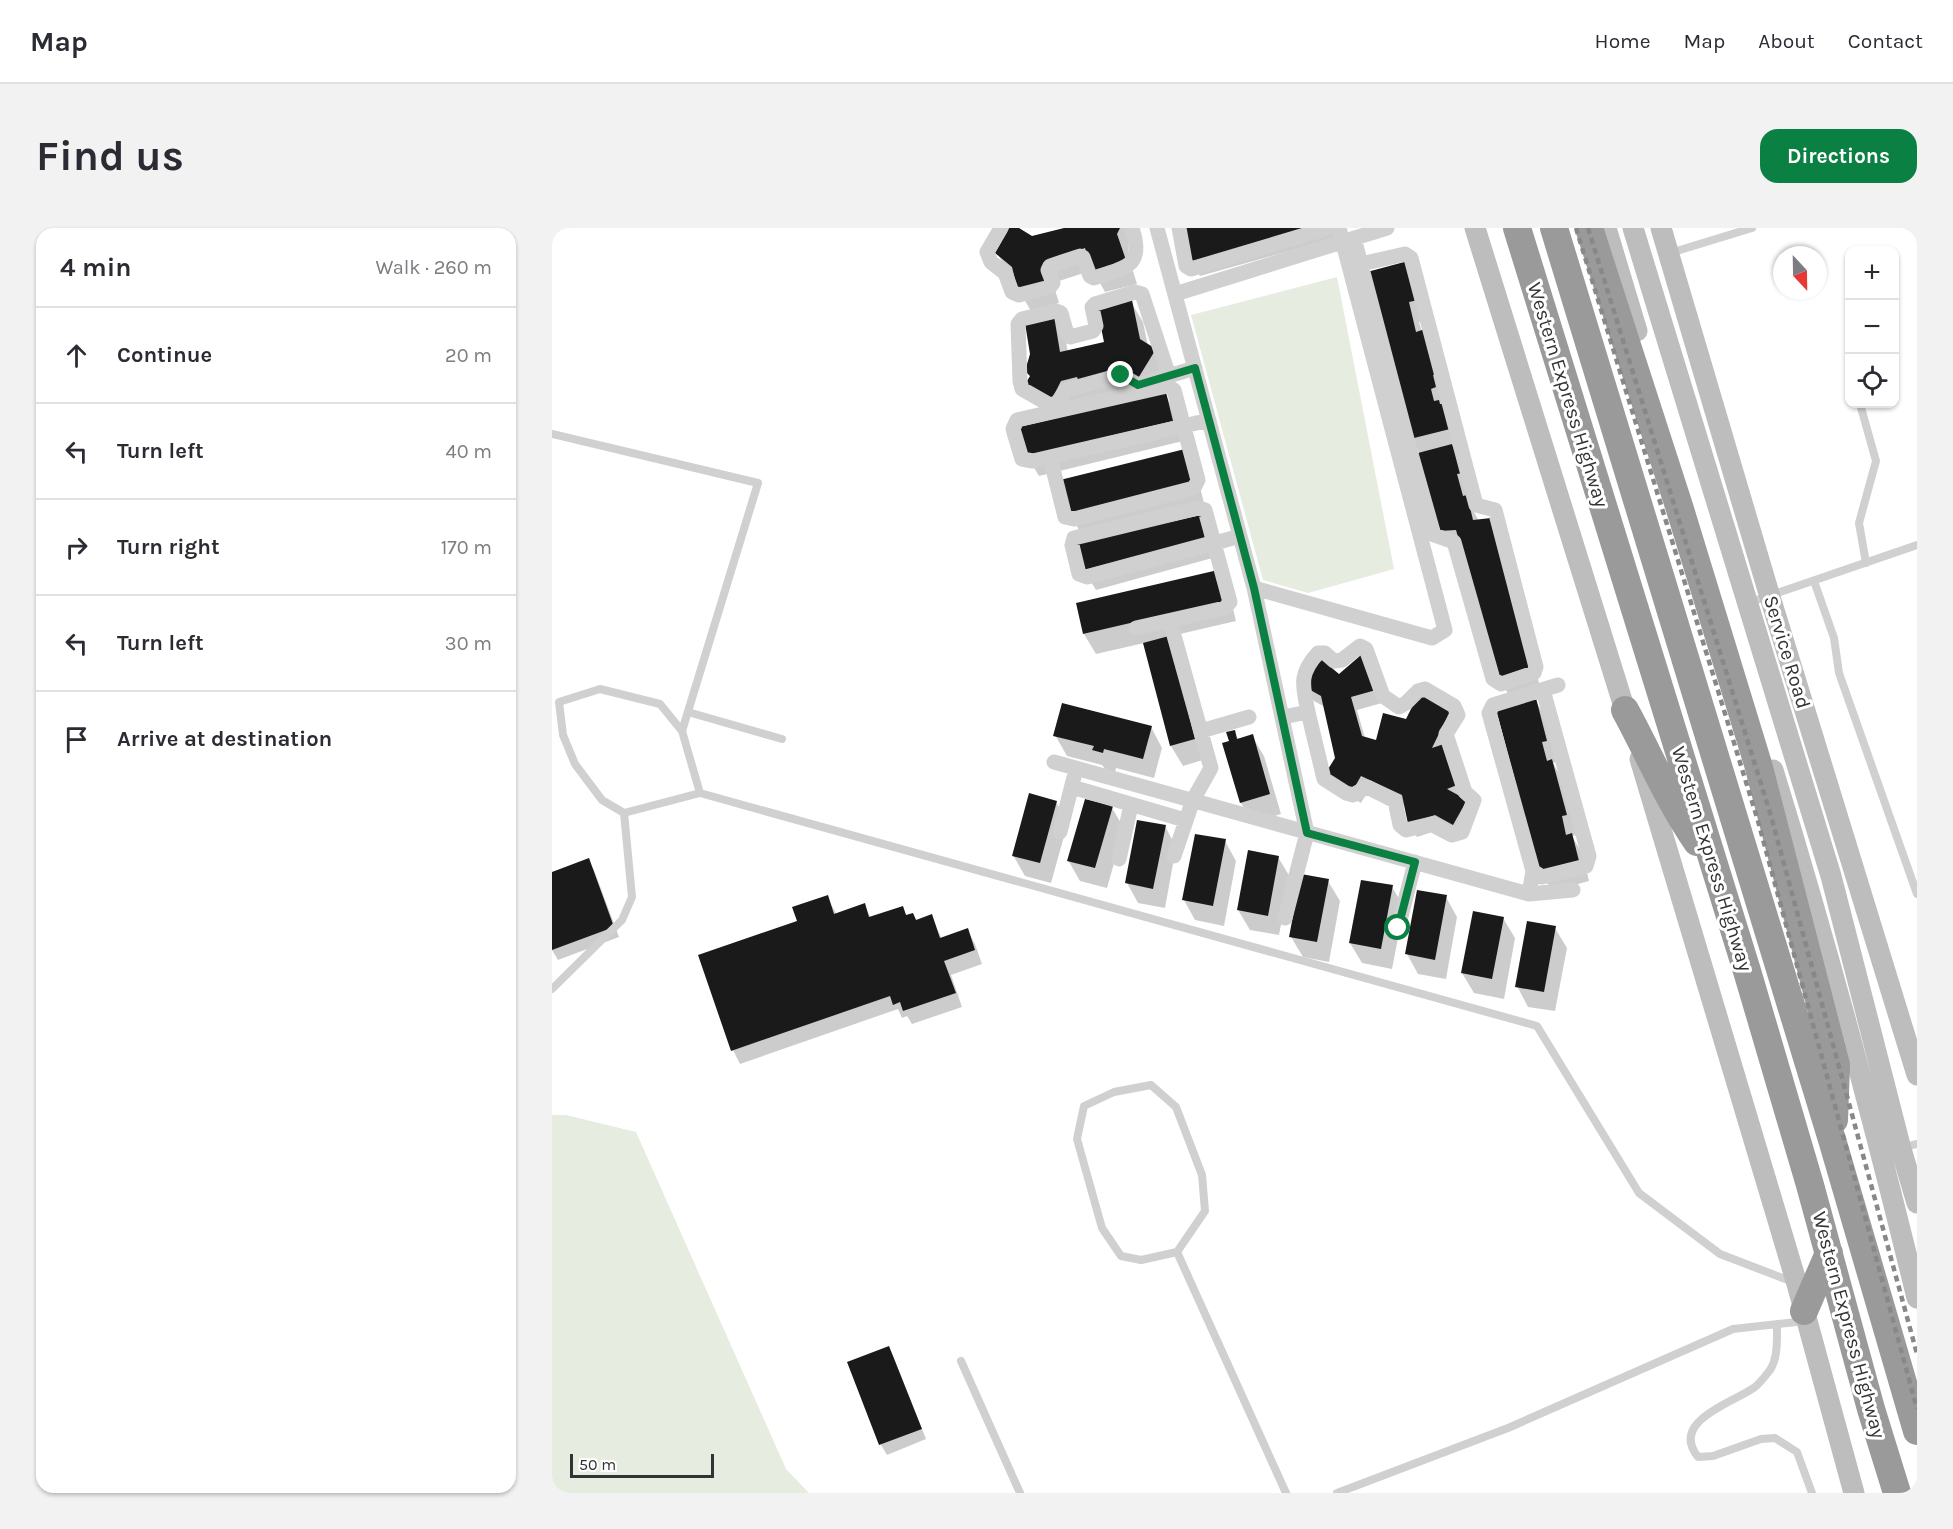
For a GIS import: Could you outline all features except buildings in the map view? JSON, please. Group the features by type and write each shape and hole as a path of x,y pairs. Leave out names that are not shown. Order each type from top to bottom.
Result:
{"highway":[{"name":"Western Express Highway","path":"1517,228 1716,871 1897,1493"},
{"name":"Western Express Highway","path":"1554,228 1833,1143 1917,1431"},
{"path":"1590,228 1758,764 1836,1065 1833,1143"},
{"path":"1624,710 1666,794 1716,871"},
{"path":"1806,1316 1829,1253"},
{"path":"1890,1342 1917,1350"}],"main road":[{"path":"1475,228 1624,710 1797,1284 1854,1493"},
{"path":"1606,228 1805,873 1883,1160 1917,1298"},
{"path":"1633,228 1828,863 1909,1146 1917,1203"},
{"name":"Service Road","path":"1661,228 1770,597 1917,1075"},
{"path":"1721,517 1744,510"},
{"path":"1828,863 1850,858"}],"street":[{"path":"1001,228 987,252 991,262 1005,273 1012,292 1018,296 1050,287 1053,284 1048,270 1050,266 1080,256 1083,257 1090,276 1094,278 1131,265 1136,249 1132,228"},
{"path":"1157,228 1254,588 1284,717 1307,833 1285,918"},
{"path":"1179,228 1186,266 1191,268 1328,228"},
{"path":"1175,294 1347,234 1387,228"},
{"path":"1347,234 1361,264 1434,535 1454,542 1493,679 1501,684 1534,673 1536,667 1495,510 1476,505 1411,258 1406,254 1361,264"},
{"path":"1254,588 1432,638 1445,630 1347,234"},
{"path":"1169,376 1142,294 1135,292 1095,304 1092,307 1096,326 1093,331 1070,337 1061,313 1056,310 1022,320 1018,324 1022,389 1050,405 1057,403 1066,390 1121,375 1138,385 1169,376 1195,368"},
{"path":"1050,457 1065,517 1074,519 1194,488 1198,480 1184,426 1174,390 1167,386 1017,420 1013,429 1022,459 1033,461 1050,457 1184,426 1209,420"},
{"path":"1136,628 1225,608 1230,602 1215,543 1205,510 1198,508 1074,538 1072,545 1079,574 1087,577 1215,543 1240,536"},
{"path":"1170,621 1211,768 1193,800 1174,856"},
{"path":"1360,646 1366,649 1386,700 1399,707 1418,691 1425,689 1454,706 1458,715 1446,734 1465,792 1474,800 1462,832 1452,836 1431,824 1406,830 1400,825 1395,801 1367,788 1353,795 1346,793 1324,779 1308,712 1302,681 1311,660 1317,653 1324,653 1334,661 1342,660 1360,646"},
{"path":"1529,894 1533,871 1489,713 1493,705 1558,685"},
{"path":"1533,871 1542,877 1586,866 1589,856 1543,690"},
{"path":"1284,717 1308,712"},
{"path":"1201,732 1249,717"},
{"path":"1054,762 1529,894 1573,890"},
{"path":"1060,832 1077,768"},
{"path":"1072,787 1185,820"},
{"path":"1119,859 1131,805"},
{"path":"1398,928 1415,862"}],"lane":[{"path":"1668,254 1752,228"},
{"path":"1861,408 1876,461 1859,524 1866,563"},
{"path":"552,434 758,483 682,731"},
{"path":"1747,603 1917,545"},
{"path":"1814,581 1834,638 1839,673 1917,894"},
{"path":"700,793 682,731 660,704 600,689 556,701 563,735 575,764 602,800 624,813 700,793 1537,1026 1639,1193 1720,1254 1797,1284"},
{"path":"688,712 782,739"},
{"path":"552,990 622,920 632,897 624,813"},
{"path":"1152,1085 1176,1107 1202,1175 1205,1211 1177,1252 1141,1260 1120,1256 1102,1228 1077,1138 1084,1106 1114,1092 1152,1085"},
{"path":"1177,1252 1286,1493"},
{"path":"1337,1493 1508,1428 1733,1329 1777,1324 1806,1316"},
{"path":"1777,1324 1776,1350 1772,1367 1756,1386 1710,1412 1692,1430 1690,1442 1698,1457 1713,1456 1761,1439 1775,1438 1797,1452 1812,1493"},
{"path":"961,1360 1020,1493"}],"shaded area":[{"path":"1337,277 1394,569 1308,593 1263,580 1191,315"},
{"path":"552,1115 566,1115 636,1132 786,1469 809,1493 552,1493"}],"railway":[{"path":"1576,228 1758,821 1917,1409"},
{"path":"1588,228 1771,816 1917,1354"}],"route":[{"path":"1121,375 1138,385 1195,368 1254,588 1284,717 1307,833 1415,862 1398,928"}]}
